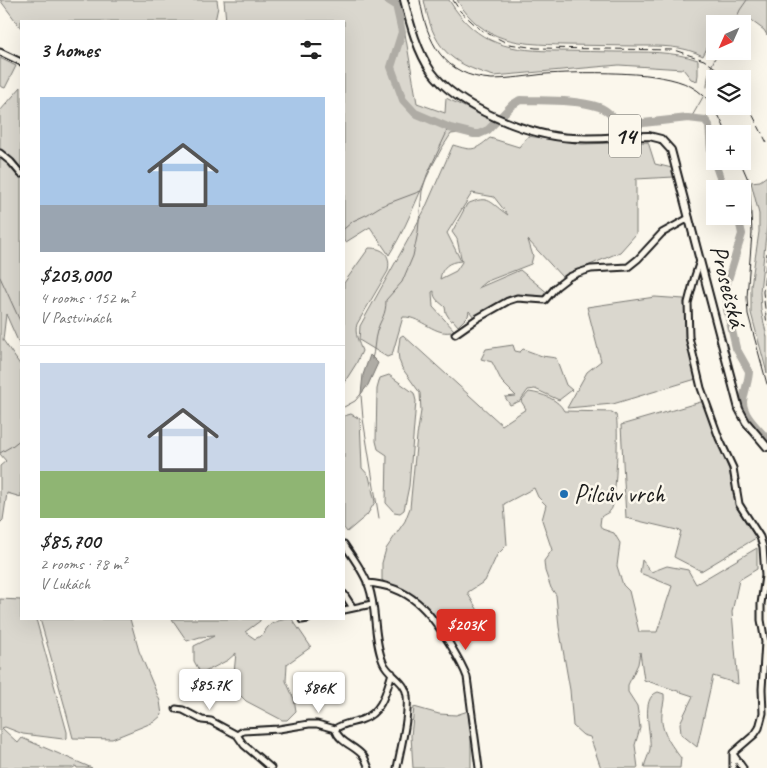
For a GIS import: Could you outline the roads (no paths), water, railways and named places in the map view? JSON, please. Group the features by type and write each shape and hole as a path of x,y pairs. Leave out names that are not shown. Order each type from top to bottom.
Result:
{"main road":[{"name":"Prosečská","path":"404,0 418,45 431,71 457,95 495,117 531,131 572,138 649,136 661,139 671,150 739,409 746,422 767,447"}],"street":[{"path":"0,52 20,62"},
{"path":"0,153 20,173"},
{"path":"455,334 508,301 517,298 545,300 556,286 569,277 591,269 628,267 638,260 662,233 689,218"},
{"path":"701,260 688,303 689,337 702,388 719,438 733,468 739,504 760,537 763,548 765,576 761,604 761,620 765,642 762,689 765,711 759,728 733,754 733,768"},
{"path":"345,546 370,588 376,637 384,664 402,683 407,693 408,699 397,768"},
{"path":"367,583 377,583 406,593 431,615 443,632 464,667 467,677 479,768"},
{"path":"345,596 353,608"},
{"path":"345,610 372,604"},
{"path":"335,729 341,724 369,717 377,710 382,703 392,673"},
{"path":"176,710 183,710 202,720 212,721 237,735 244,745 271,768"},
{"path":"237,735 243,731 280,729 309,724 317,724 335,729"},
{"path":"335,729 344,742 363,756 369,768"},
{"path":"733,754 743,768"}],"waterway":[{"path":"388,0 396,5 402,32 391,67 403,100 415,113 450,128 474,134 488,130 512,105 520,100 590,104 603,108 625,125 688,118 705,120 709,125 711,152 721,180"},
{"path":"738,15 747,0"},
{"path":"710,70 714,60"},
{"path":"691,118 703,97"},
{"path":"372,359 376,334 384,313 386,300 402,282 413,256 418,232 422,191 427,175 446,134 447,127"},
{"path":"345,228 353,221 381,206 421,191"},
{"path":"740,225 742,234 727,283 727,309 736,348 749,371 743,402 744,407 748,417 767,439"},
{"path":"0,277 20,321"},
{"path":"345,406 355,401 361,394"},
{"path":"361,395 379,518"},
{"path":"0,453 20,440"}],"tram line":[{"path":"420,0 427,30 433,43 440,54 461,71 492,79 571,73 622,73 670,79 684,83 697,90 711,103 723,125"},
{"path":"744,170 748,180"},
{"path":"748,178 752,233 747,297 748,314 767,384"}],"railway":[{"path":"453,0 460,11 481,30 509,44 536,48 674,50 704,60 718,70"},
{"path":"751,112 767,143"},
{"path":"767,253 763,292 767,325"}],"place":[{"name":"Pilcův vrch","path":"564,494"}]}
